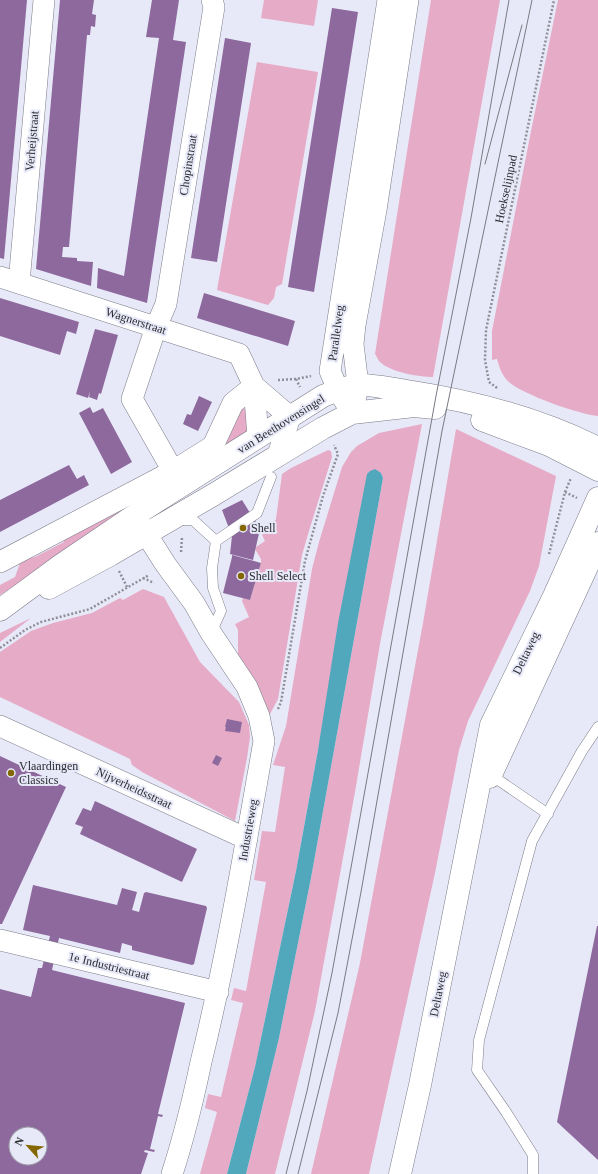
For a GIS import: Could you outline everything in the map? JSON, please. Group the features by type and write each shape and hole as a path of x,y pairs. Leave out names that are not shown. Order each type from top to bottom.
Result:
{"street":[{"name":"Verheijstraat","path":"10,280 44,0"},
{"name":"Chopinstraat","path":"156,327 166,304 214,7 212,0"},
{"name":"Parallelweg","path":"348,388 330,371 388,0"},
{"name":"Parallelweg","path":"352,413 348,388 355,325 376,210 408,0"},
{"name":"Wagnerstraat","path":"10,280 239,354 254,386"},
{"path":"156,327 132,399 173,471"},
{"path":"254,386 290,417 278,454"},
{"path":"254,386 258,437"},
{"path":"0,562 173,471 213,446 233,403 254,386"},
{"name":"van Beethovensingel","path":"0,611 61,565 134,516 323,396 348,388 386,388 471,402 527,418 598,448"},
{"name":"van Beethovensingel","path":"0,611 67,578 146,534 278,454 352,413 414,406 430,407 469,415 549,445 598,470"},
{"name":"Deltaweg","path":"400,1174 420,1085 491,725 554,596 598,498"},
{"name":"Industrieweg","path":"134,516 166,565 194,603 247,687 259,716 264,741 218,992 193,1098 172,1174"},
{"name":"Deltaweg","path":"474,813 598,543"},
{"name":"Nijverheidsstraat","path":"0,726 247,839"},
{"name":"1e Industriestraat","path":"0,940 218,992"}],"lane":[{"path":"211,632 221,611 213,588 212,568 216,541 257,513 271,477"},
{"path":"170,520 193,520 216,541"},
{"path":"533,1174 533,1155 477,1070 479,1040 532,841 582,751 598,727"},
{"path":"491,775 548,814"}],"path":[{"name":"Hoekselijnpad","path":"489,382 485,360 486,330 554,0"},
{"path":"296,379 308,376"},
{"path":"264,741 281,702 305,561 323,496 338,454 334,444"},
{"path":"0,648 25,630 41,622 90,610 143,578"}],"shaded area":[{"path":"264,0 318,0 314,26 261,18"},
{"path":"431,0 500,0 433,377 413,375 391,369 380,362 375,354"},
{"path":"558,0 598,0 598,416 549,402 512,385 501,372 497,359 492,360 492,331"},
{"path":"257,62 318,72 282,284 276,287 274,298 268,305 217,290"},
{"path":"239,408 247,409 252,428 101,531 0,595 0,585 15,577 21,560 35,557 64,542 62,536 197,463"},
{"path":"422,424 380,644 315,1011 275,1174 246,1174 279,1038 311,878 383,478 381,473 318,750 296,871 255,1067 227,1174 200,1174 217,1112 205,1108 208,1094 221,1097 243,1003 231,1000 234,988 246,991 266,882 254,880 262,831 275,832 285,767 273,765 286,726 312,569 319,542 342,467 351,452 357,446 379,433"},
{"path":"456,429 556,476 539,566 530,591 468,721 459,750 435,873 369,1174 311,1174 360,963 423,623"},
{"path":"328,450 331,451 332,457 302,555 278,699 269,716 238,656 238,630 235,624 249,617 242,601 243,598 250,600 261,563 261,559 255,549 265,541 262,535 271,527 276,519 282,474"},
{"path":"143,589 164,597 200,662 239,702 249,725 250,737 247,758 235,821 142,772 132,765 130,759 0,697 0,652 31,631 53,623 92,613 120,598 123,600"},
{"path":"31,618 0,642 0,633"}],"water":[{"path":"375,469 381,473 383,478 311,878 279,1038 246,1174 227,1174 255,1067 296,871 318,750 338,623 367,474"}],"building":[{"path":"0,0 27,0 4,259 0,258"},
{"path":"60,0 94,0 92,14 96,15 95,27 91,26 90,35 87,35 69,247 63,247 62,257 77,258 77,261 93,262 91,286 36,269"},
{"path":"152,0 179,0 173,40 186,42 147,303 97,288 98,268 124,276 159,38 146,37"},
{"path":"332,8 358,12 314,292 288,287"},
{"path":"225,38 251,43 217,262 191,258"},
{"path":"204,293 295,321 288,346 197,318"},
{"path":"0,298 79,322 76,334 67,331 60,355 0,336"},
{"path":"95,329 118,335 101,394 99,393 97,400 89,397 90,391 88,398 76,394"},
{"path":"199,396 212,402 198,431 183,424 187,414 191,415"},
{"path":"90,407 93,413 103,408 132,462 111,474 79,413"},
{"path":"69,465 77,479 84,475 89,485 0,532 0,500"},
{"path":"242,500 260,529 253,560 230,554 232,536 222,510"},
{"path":"232,555 261,563 250,600 223,593"},
{"path":"227,719 242,722 240,733 225,731"},
{"path":"216,755 222,758 218,766 212,763"},
{"path":"0,756 66,787 2,924 0,924"},
{"path":"95,801 197,849 182,882 80,834 83,827 75,824 83,808 91,811"},
{"path":"33,885 117,905 122,888 137,892 132,910 139,912 144,893 146,892 206,906 207,908 194,964 192,965 132,950 132,946 122,943 120,953 59,938 52,970 185,1003 158,1114 163,1115 162,1117 158,1116 150,1149 155,1150 154,1152 145,1150 144,1152 148,1153 141,1174 0,1174 0,989 31,997 38,968 42,968 50,936 23,930"},
{"path":"598,926 598,1160 557,1122"}],"tram line":[{"path":"286,1174 307,1091 332,973 436,396 471,218 509,0"},
{"path":"298,1174 338,1013 361,892 442,431 532,0"},
{"path":"485,164 522,25"}],"place":[{"name":"Shell","path":"243,528"},
{"name":"Shell Select","path":"241,576"},
{"name":"Vlaardingen Classics","path":"11,773"}]}
